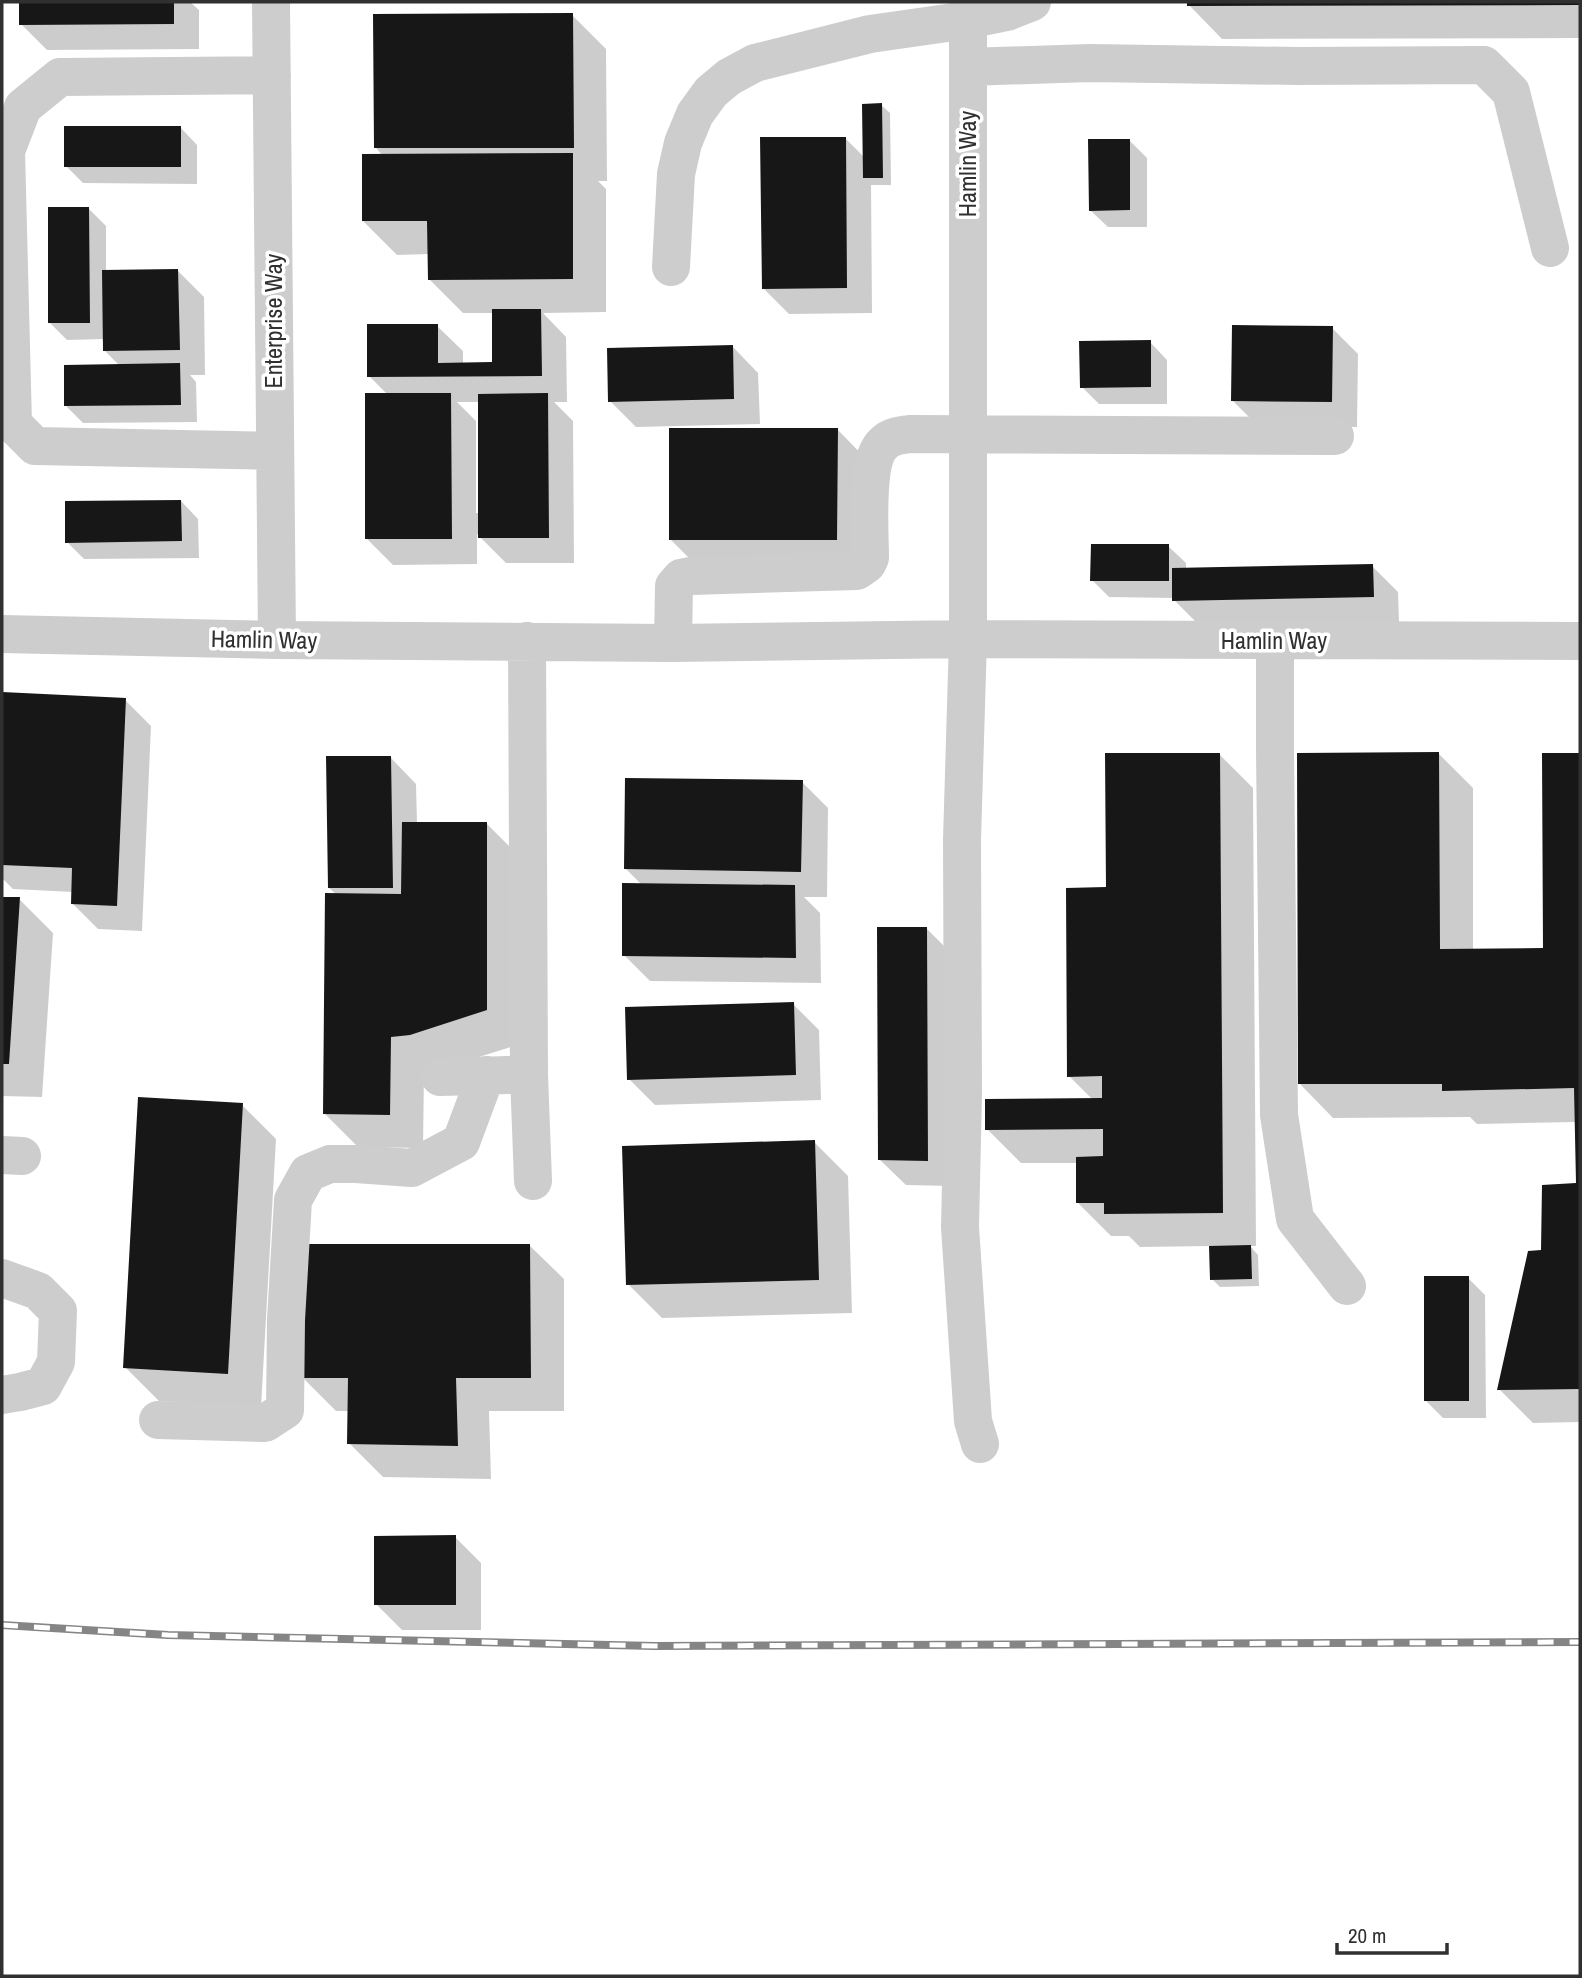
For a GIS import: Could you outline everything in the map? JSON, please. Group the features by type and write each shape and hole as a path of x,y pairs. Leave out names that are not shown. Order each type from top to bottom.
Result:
{"street":[{"name":"Enterprise Way","path":"271,2 277,640"},
{"path":"671,267 676,174 683,143 695,114 711,92 729,77 755,63 870,34 968,11 1016,5"},
{"name":"Hamlin Way","path":"968,11 968,639"},
{"path":"968,67 1090,63 1484,65 1511,92 1550,248"},
{"path":"272,75 60,77 23,107 6,150 13,424 35,446 275,452"},
{"path":"673,643 674,586 681,578 857,570 866,564 870,558 871,477 875,455 884,442 894,437 910,434 1335,436"},
{"name":"Hamlin Way","path":"2,634 277,640 673,643 968,639 1580,641"},
{"path":"968,639 962,841 963,1094 960,1227 973,1421 980,1444"},
{"path":"527,641 529,1075 533,1181"},
{"path":"1275,641 1279,1115 1295,1219 1347,1286"},
{"path":"158,1420 265,1423 285,1410 286,1320 293,1200 308,1172 330,1164 412,1168 461,1142 486,1075"},
{"path":"440,1077 529,1075"},
{"path":"2,1278 38,1291 58,1311 56,1362 43,1386 2,1395"}],"building":[{"path":"19,2 174,2 174,24 19,25"},
{"path":"1187,2 1580,2 1580,5 1187,6"},
{"path":"573,13 574,148 374,148 373,14"},
{"path":"882,103 883,178 863,178 862,104"},
{"path":"64,126 181,126 181,167 64,167"},
{"path":"760,137 846,137 847,288 762,289"},
{"path":"1088,139 1130,139 1130,210 1089,211"},
{"path":"573,153 573,279 428,280 427,221 362,221 362,154"},
{"path":"48,207 89,207 90,323 48,323"},
{"path":"178,269 180,350 103,351 102,270"},
{"path":"492,309 541,309 542,376 367,377 367,324 438,324 438,363 492,362"},
{"path":"1232,325 1333,326 1332,402 1231,401"},
{"path":"1151,340 1151,387 1080,388 1079,341"},
{"path":"733,345 734,399 608,402 607,348"},
{"path":"180,363 181,405 64,406 64,365"},
{"path":"365,393 451,393 452,539 365,539"},
{"path":"548,393 549,538 478,538 478,394"},
{"path":"669,428 838,428 837,540 669,540"},
{"path":"181,500 182,541 65,543 65,501"},
{"path":"1091,544 1169,544 1169,581 1090,581"},
{"path":"1373,564 1374,597 1172,601 1172,568"},
{"path":"2,692 126,698 117,906 71,904 72,868 2,865"},
{"path":"1439,752 1440,949 1543,948 1542,753 1580,753 1580,1389 1497,1390 1528,1251 1541,1250 1542,1185 1576,1183 1574,1088 1442,1091 1442,1084 1298,1084 1297,753"},
{"path":"1105,753 1220,753 1223,1213 1104,1214 1104,1203 1076,1203 1076,1157 1103,1156 1103,1129 985,1130 985,1099 1102,1098 1102,1076 1067,1077 1066,888 1106,887"},
{"path":"326,756 391,756 393,888 328,888"},
{"path":"625,778 803,780 801,872 624,869"},
{"path":"402,822 487,822 487,1010 410,1035 391,1037 390,1115 323,1114 325,893 401,894"},
{"path":"622,883 795,885 796,958 622,956"},
{"path":"2,897 20,897 9,1064 2,1064"},
{"path":"877,927 927,927 928,1161 878,1160"},
{"path":"794,1002 796,1075 627,1080 625,1007"},
{"path":"138,1097 243,1103 228,1374 123,1368"},
{"path":"815,1140 819,1280 626,1285 622,1146"},
{"path":"300,1244 530,1244 531,1378 456,1378 458,1446 347,1444 348,1378 300,1378"},
{"path":"1251,1245 1252,1279 1210,1280 1209,1246"},
{"path":"1424,1276 1469,1276 1469,1401 1424,1401"},
{"path":"456,1535 456,1605 374,1605 374,1536"}],"railway":[{"path":"2,1625 168,1635 655,1646 1580,1642"}]}
